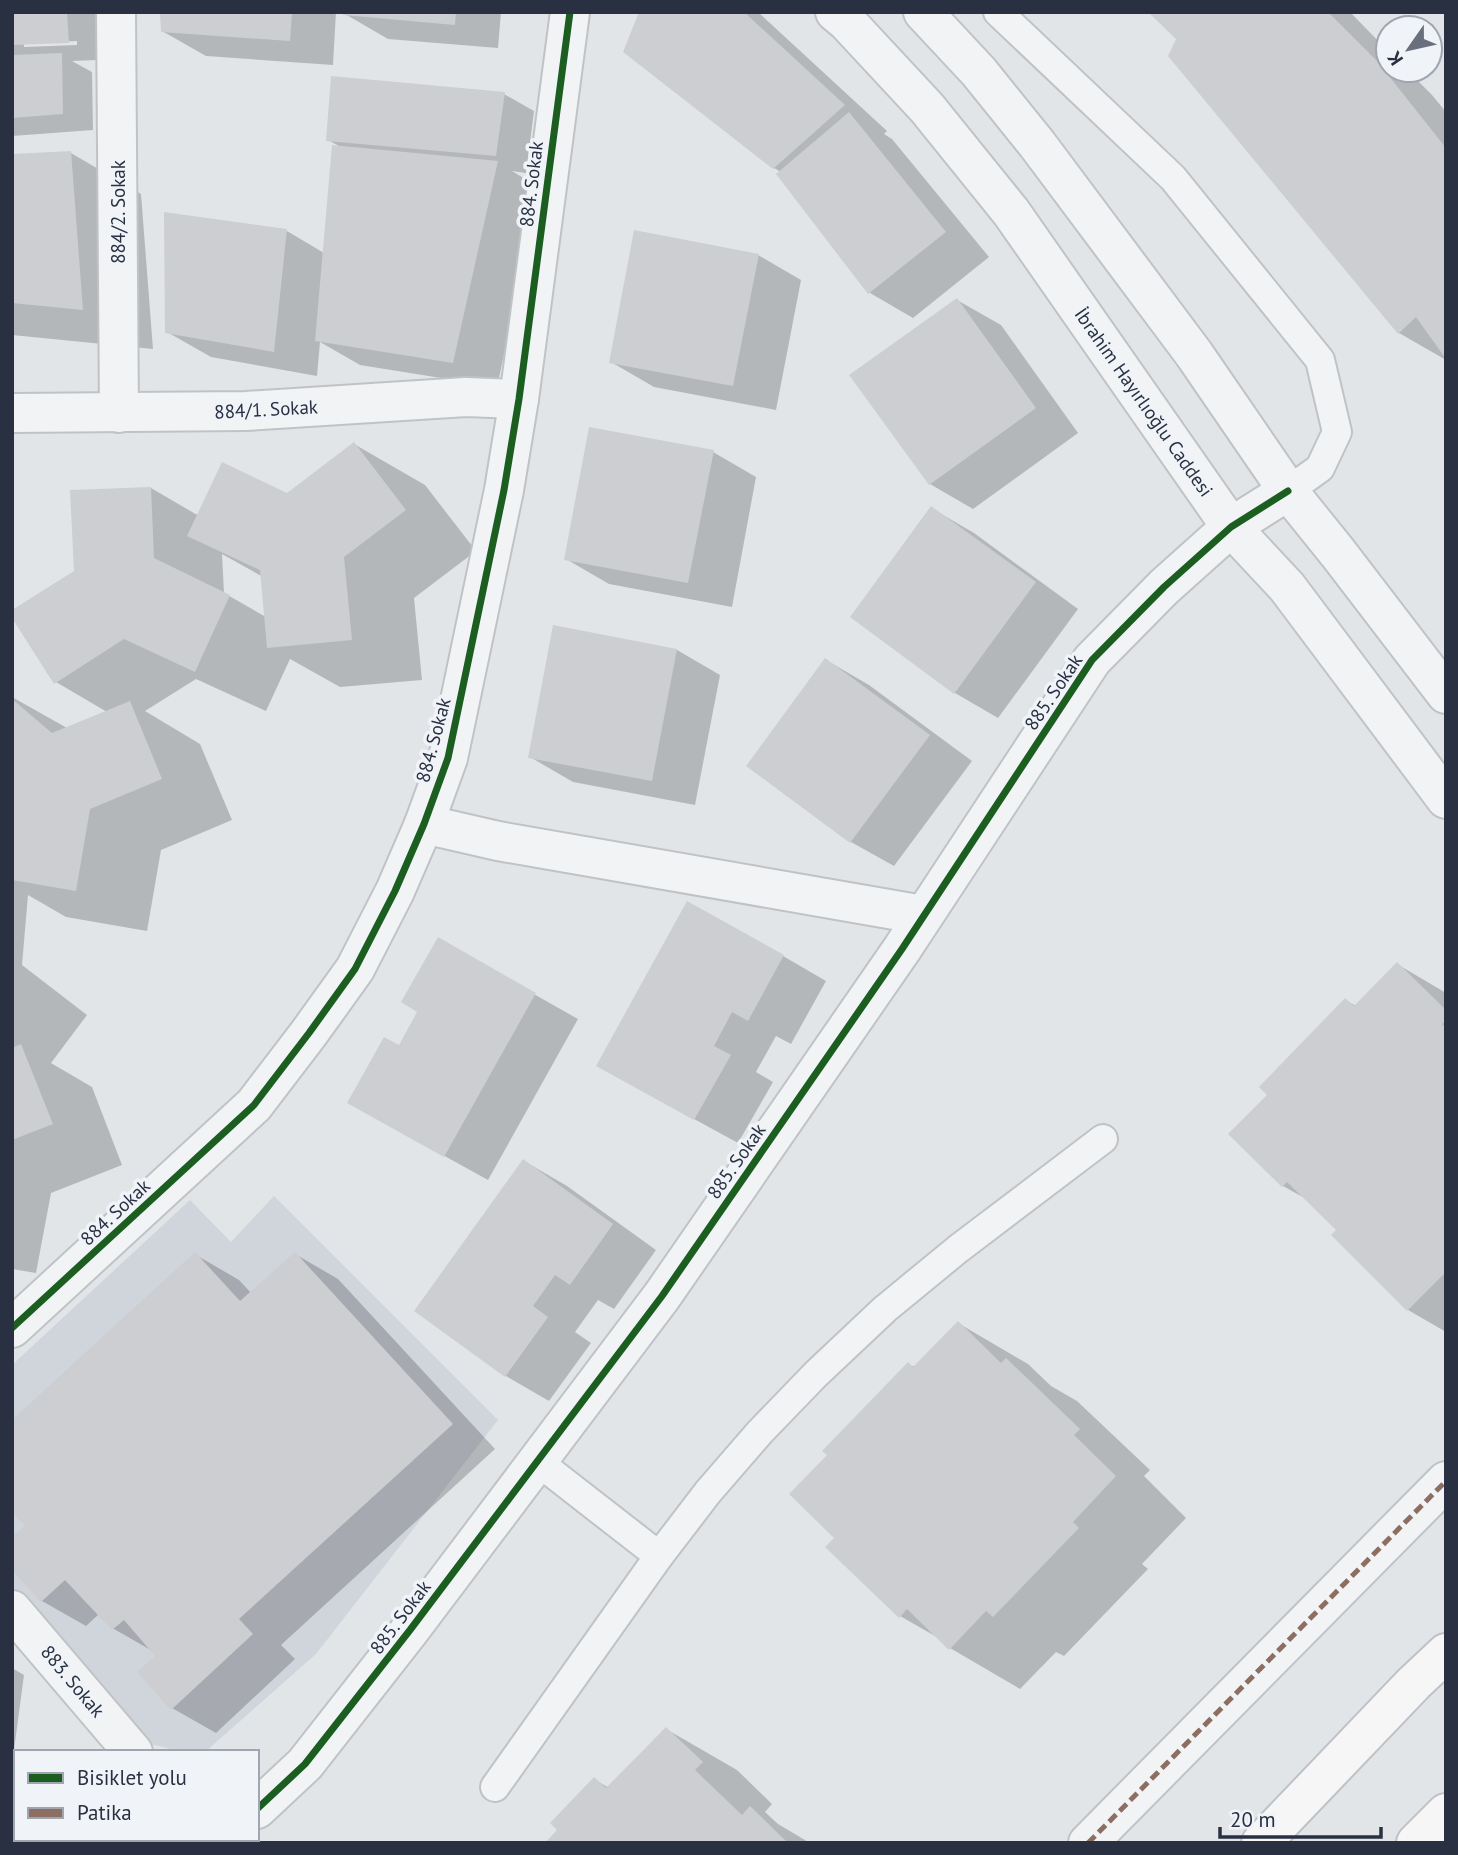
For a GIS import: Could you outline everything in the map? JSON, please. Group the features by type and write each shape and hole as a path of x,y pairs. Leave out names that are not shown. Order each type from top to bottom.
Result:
{"main road":[{"path":"1261,1843 1446,1653"},
{"path":"1416,1843 1446,1813"}],"street":[{"name":"884/2. Sokak","path":"117,12 118,413"},
{"name":"884. Sokak","path":"12,1328 254,1105 355,969 395,891 424,824 448,758 504,490 519,399 570,12"},
{"path":"923,12 979,72 1037,144 1194,354 1288,491 1446,694"},
{"name":"İbrahim Hayırlıoğlu Caddesi","path":"846,16 927,108 1011,212 1231,527 1287,587 1446,799"},
{"name":"884/1. Sokak","path":"12,413 246,411 466,397 519,399"},
{"name":"885. Sokak","path":"259,1807 305,1764 410,1630 662,1296 923,915 1092,660 1164,587 1231,527 1288,491"},
{"path":"424,824 498,841 923,915"},
{"path":"1088,1843 1446,1481"},
{"name":"883. Sokak","path":"12,1610 132,1750"}],"lane":[{"path":"998,12 1173,178 1320,360 1337,432 1320,468 1288,491"},
{"path":"495,1787 659,1556 708,1492 752,1442 816,1374 885,1309 1103,1139"},
{"path":"537,1461 659,1556"}],"shaded area":[{"path":"274,1196 498,1420 316,1654 207,1750 174,1750 143,1742 23,1603 12,1585 12,1365 190,1200 231,1242"}],"building":[{"path":"12,12 67,12 69,43 12,45"},
{"path":"160,12 292,12 290,41 161,32"},
{"path":"343,12 456,12 455,25 343,15"},
{"path":"639,12 744,12 845,105 773,169 623,52"},
{"path":"1148,12 1328,12 1374,58 1374,84 1395,84 1446,148 1446,359 1416,317 1398,334 1168,56 1176,39"},
{"path":"62,53 63,114 12,118 12,55"},
{"path":"331,76 505,92 496,156 326,141"},
{"path":"849,112 946,232 868,294 776,174"},
{"path":"332,145 498,161 453,363 315,341"},
{"path":"71,151 83,310 12,303 12,154"},
{"path":"164,212 287,229 274,352 165,333"},
{"path":"634,230 759,254 733,386 609,363"},
{"path":"957,298 1036,408 929,485 849,375"},
{"path":"589,427 714,450 688,583 564,560"},
{"path":"354,442 406,510 344,557 352,640 267,648 260,570 187,536 222,462 287,493"},
{"path":"151,487 154,558 230,595 195,672 124,639 54,684 12,618 12,610 74,571 70,490"},
{"path":"931,506 1036,582 954,694 850,617"},
{"path":"553,625 677,649 652,781 528,758"},
{"path":"825,658 930,735 850,843 746,766"},
{"path":"12,699 52,733 130,701 162,779 90,809 76,891 12,880"},
{"path":"687,901 784,955 748,1021 732,1012 714,1046 731,1055 694,1120 596,1066"},
{"path":"438,937 536,993 444,1157 347,1103 384,1037 399,1045 417,1012 401,1002"},
{"path":"1397,962 1446,1010 1446,1021 1442,1024 1446,1028 1446,1272 1407,1311 1331,1235 1336,1230 1287,1182 1282,1187 1228,1134 1267,1095 1259,1087 1345,998 1354,1006"},
{"path":"21,1044 53,1124 12,1140 12,1048"},
{"path":"523,1159 613,1224 570,1285 555,1275 533,1306 548,1317 505,1377 414,1311"},
{"path":"195,1252 240,1301 295,1252 453,1424 239,1619 253,1634 171,1710 137,1672 155,1656 124,1620 112,1630 65,1580 41,1602 12,1570 12,1537 25,1526 12,1512 12,1420"},
{"path":"958,1321 1001,1363 1006,1358 1080,1429 1074,1435 1116,1476 1073,1522 1079,1528 993,1617 986,1611 949,1650 907,1609 899,1618 825,1547 834,1538 789,1494 827,1455 822,1451 908,1362 913,1367"},
{"path":"666,1727 703,1762 695,1770 742,1815 750,1806 786,1841 785,1843 545,1843 557,1830 550,1823 594,1777 606,1788"}],"marked path":[{"path":"1088,1843 1446,1481"}],"cycle path":[{"path":"12,1328 254,1105 355,969 395,891 424,824 448,758 504,490 519,399 570,12"},
{"path":"259,1807 305,1764 410,1630 662,1296 902,949 1092,660 1164,587 1231,527 1288,491"}]}
